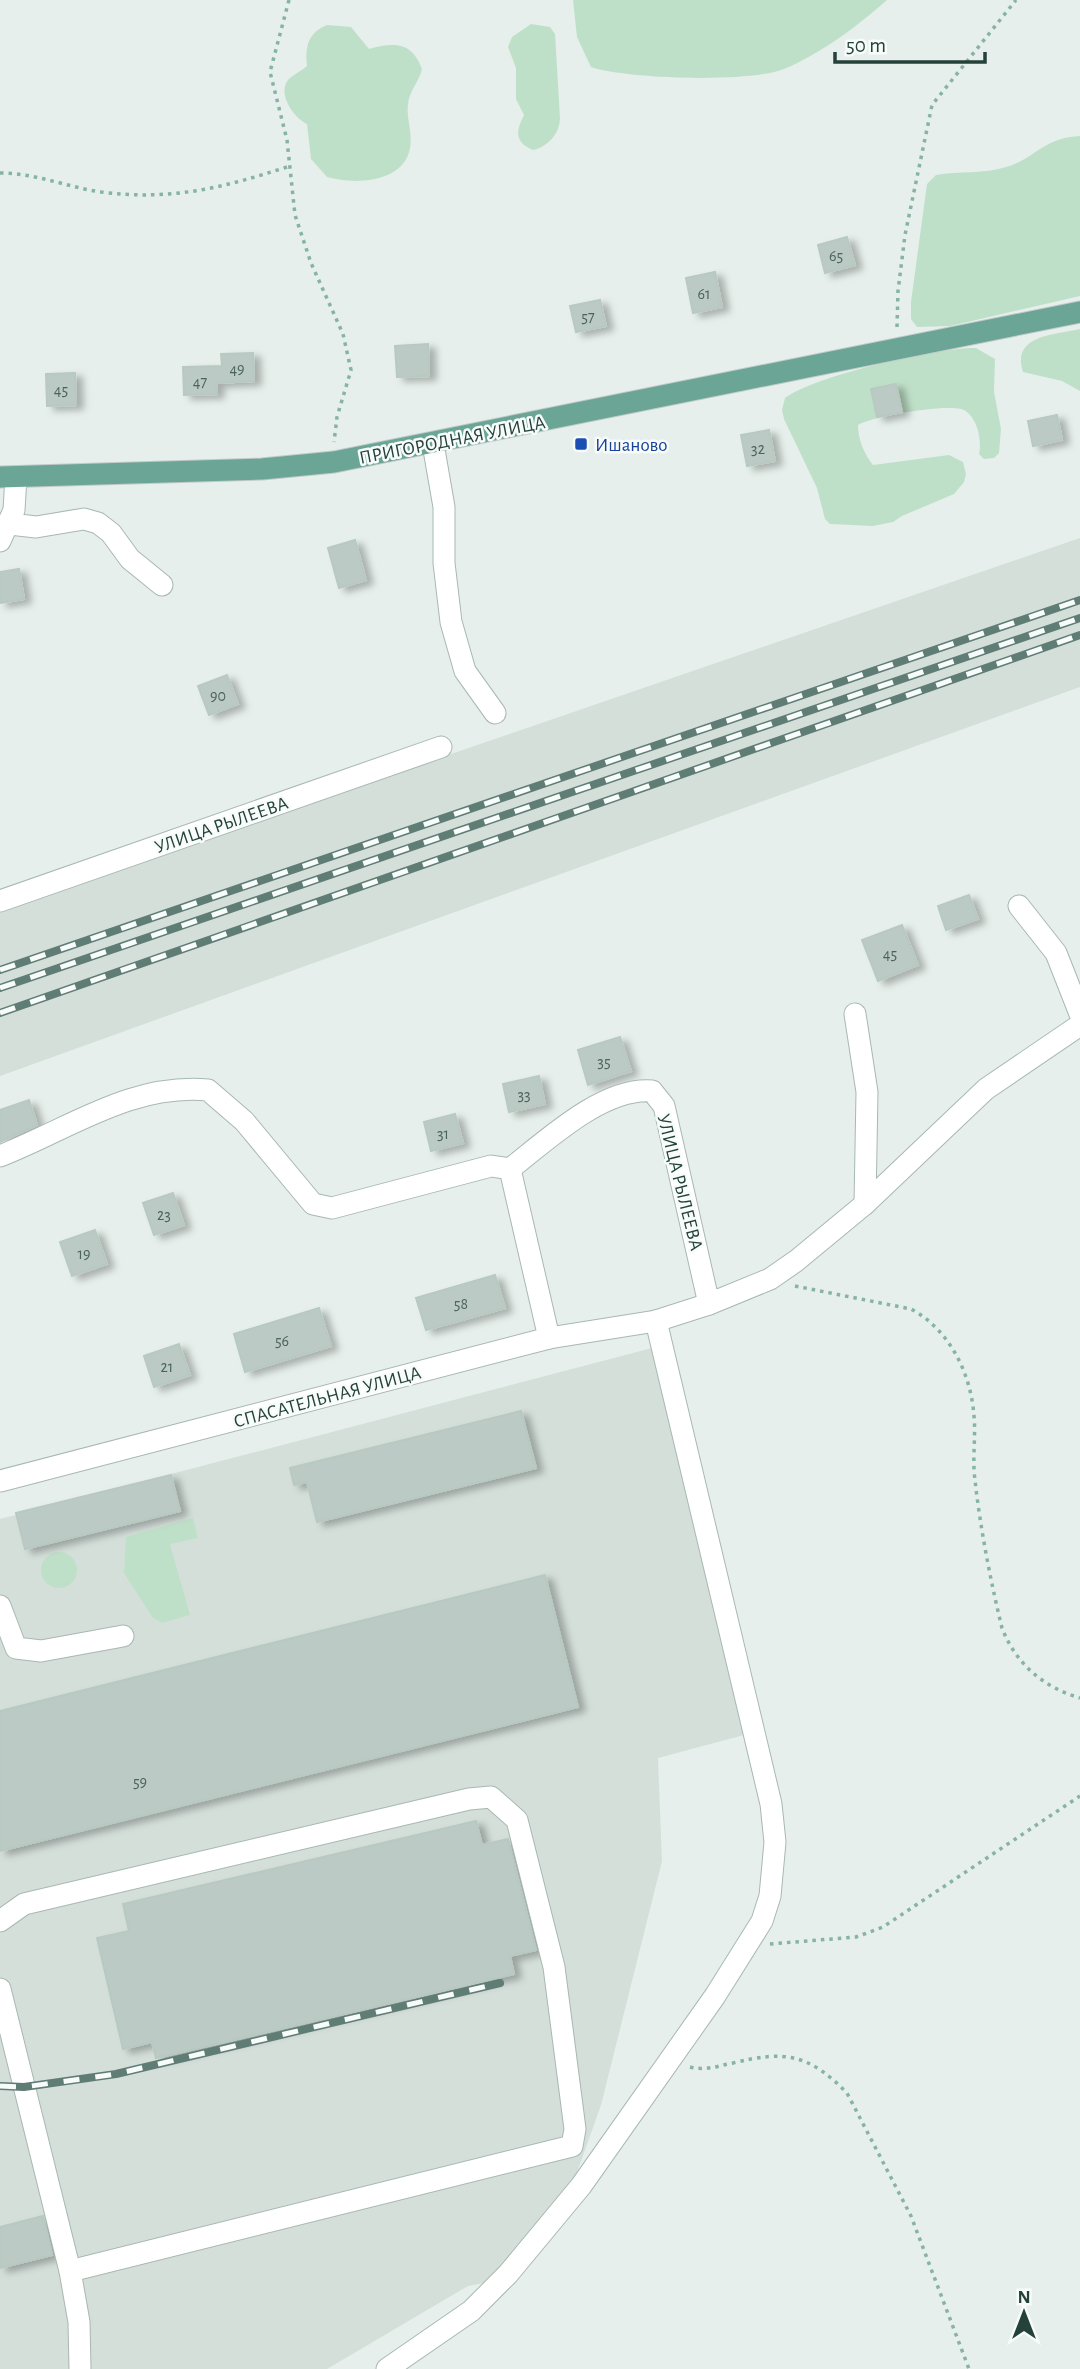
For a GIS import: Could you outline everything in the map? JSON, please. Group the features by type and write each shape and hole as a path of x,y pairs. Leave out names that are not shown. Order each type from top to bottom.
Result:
{"main road":[{"name":"ПРИГОРОДНАЯ УЛИЦА","path":"8,477 262,469 334,462 897,351 1080,312"}],"street":[{"path":"433,444 444,507 444,563 451,622 465,671 495,713"},
{"path":"5,532 14,510 8,477"},
{"path":"5,532 69,519 98,523 111,533 131,559 162,585"},
{"name":"УЛИЦА РЫЛЕЕВА","path":"0,901 442,747"},
{"path":"1019,906 1056,953 1080,1014"},
{"path":"855,1014 867,1092 865,1204"},
{"path":"709,1304 769,1279 865,1204 986,1089 1080,1025"},
{"path":"0,1156 40,1141 90,1112 166,1090 193,1088 208,1090 226,1103 304,1195 322,1207 359,1202 491,1166 510,1169 549,1339"},
{"name":"УЛИЦА РЫЛЕЕВА","path":"510,1169 558,1130 594,1109 637,1090 652,1091 659,1096 664,1106 709,1304"},
{"name":"СПАСАТЕЛЬНАЯ УЛИЦА","path":"0,1481 549,1339 656,1321 709,1304"},
{"path":"387,2369 491,2293 581,2186 748,1944 762,1921 770,1896 775,1842 771,1804 656,1321"},
{"path":"0,1606 16,1648 41,1651 123,1636"},
{"path":"0,1920 24,1904 469,1799 491,1797 517,1819 554,1967 575,2129 572,2146 70,2271"},
{"path":"0,1989 70,2271 79,2322 80,2369"}],"path":[{"path":"289,0 270,72 287,140 287,167 302,240 343,334 351,370 337,417 334,462"},
{"path":"897,351 898,291 905,235 932,105 1016,0"},
{"path":"0,173 27,175 100,192 157,194 228,186 287,167"},
{"path":"769,1279 911,1309 925,1316 942,1334 960,1364 971,1393 974,1479 1002,1628 1009,1645 1041,1681 1080,1698"},
{"path":"748,1944 856,1937 883,1927 1080,1796"},
{"path":"667,2063 705,2070 761,2057 799,2057 847,2093 911,2216 969,2369"}],"shaded area":[{"path":"1080,538 1080,687 0,1076 0,909"},
{"path":"652,1348 664,1375 696,1507 744,1735 658,1758 662,1861 601,2105 575,2178 489,2282 468,2286 327,2369 0,2369 0,1519"}],"green space":[{"path":"573,0 887,0 838,39 784,69 745,76 688,78 631,74 591,67 577,37"},
{"path":"531,24 550,27 555,34 560,118 558,129 552,138 544,146 533,150 522,143 518,135 524,115 516,99 516,68 508,47 512,37"},
{"path":"327,25 351,27 369,49 387,45 402,46 413,54 422,69 408,104 410,148 406,160 388,175 364,181 327,177 311,159 307,124 297,117 288,105 285,86 292,76 307,66 309,41"},
{"path":"1080,136 1080,296 950,326 917,327 911,319 911,302 927,184 936,175 1006,167 1057,140"},
{"path":"1080,329 1080,391 1062,381 1023,372 1021,360 1023,351 1029,344 1047,335"},
{"path":"976,348 995,359 994,392 1001,429 999,453 994,458 984,459 979,454 978,430 973,418 964,410 956,408 928,409 866,421 858,425 859,436 873,465 949,455 963,462 966,474 964,482 954,494 893,522 873,526 830,524 825,519 817,488 784,419 782,410 785,398 800,389 877,364 934,352"},
{"path":"193,1518 198,1538 170,1544 190,1615 162,1623 153,1618 124,1573 126,1537"},
{"path":"59,1552 72,1557 77,1570 72,1583 59,1588 46,1583 41,1570 46,1557"}],"building":[{"path":"847,237 855,265 825,273 818,245"},
{"path":"715,272 722,307 693,313 686,278"},
{"path":"600,300 606,326 576,332 570,306"},
{"path":"428,344 429,376 397,377 395,346"},
{"path":"253,353 254,381 216,383 217,394 184,395 183,367 222,366 221,354"},
{"path":"75,373 76,405 47,406 46,374"},
{"path":"896,384 902,412 877,417 871,389"},
{"path":"1057,415 1062,440 1033,446 1028,421"},
{"path":"769,430 775,461 747,466 741,435"},
{"path":"355,540 366,580 339,588 328,548"},
{"path":"19,569 24,599 0,603 0,572"},
{"path":"227,675 238,704 209,715 198,686"},
{"path":"969,895 978,919 946,930 938,906"},
{"path":"902,925 918,965 878,981 862,940"},
{"path":"620,1037 631,1071 588,1085 578,1050"},
{"path":"539,1076 545,1104 509,1112 503,1084"},
{"path":"29,1100 37,1125 0,1142 0,1110"},
{"path":"455,1114 463,1143 431,1151 424,1122"},
{"path":"173,1193 184,1225 154,1235 143,1203"},
{"path":"95,1230 107,1264 72,1276 60,1242"},
{"path":"495,1275 505,1308 426,1330 416,1298"},
{"path":"319,1308 331,1346 245,1372 234,1334"},
{"path":"179,1344 190,1375 154,1387 144,1356"},
{"path":"521,1411 536,1468 317,1522 307,1482 294,1485 290,1468"},
{"path":"171,1475 180,1511 25,1549 16,1513"},
{"path":"545,1575 578,1707 0,1851 0,1711"},
{"path":"476,1821 482,1845 508,1839 536,1950 510,1956 514,1974 156,2058 152,2042 123,2049 97,1938 129,1931 123,1904"},
{"path":"43,2216 52,2255 0,2268 0,2227"}],"railway":[{"path":"0,970 1080,600"},
{"path":"0,988 1080,618"},
{"path":"0,1013 1080,635"},
{"path":"0,2086 24,2087 116,2074 500,1983"}],"place":[{"name":"Ишаново","path":"581,444"}]}
